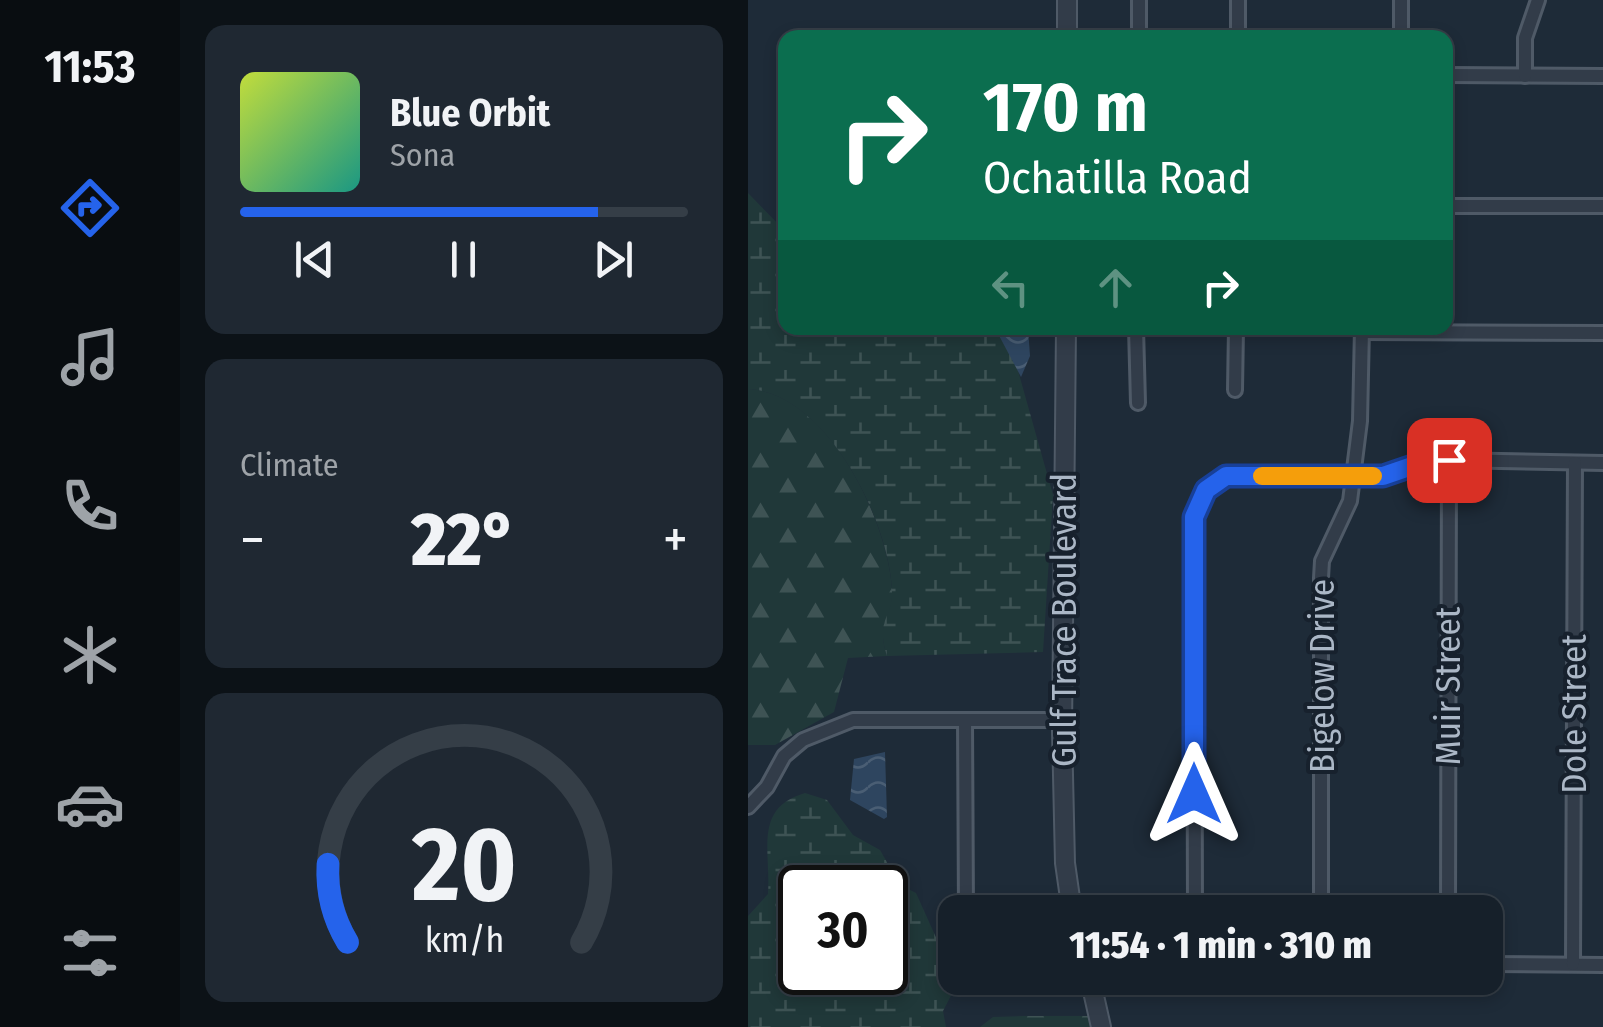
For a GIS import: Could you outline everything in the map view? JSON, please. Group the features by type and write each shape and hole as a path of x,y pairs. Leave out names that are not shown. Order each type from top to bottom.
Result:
{"street":[{"path":"1066,0 1067,30"},
{"path":"1138,30 1139,0"},
{"path":"1238,0 1238,30"},
{"path":"1400,30 1401,0"},
{"path":"1525,76 1525,38 1538,0"},
{"path":"1453,76 1604,76"},
{"path":"1453,206 1604,206"},
{"path":"1453,331 1604,333"},
{"name":"Gulf Trace Boulevard","path":"1066,335 1062,720 1065,863 1070,895"},
{"path":"1136,335 1138,403"},
{"path":"1235,390 1236,335"},
{"name":"Bigelow Drive","path":"1321,895 1322,560 1350,501 1360,420 1362,335"},
{"path":"1194,895 1194,517 1206,490 1226,476 1383,476 1418,464 1449,460 1604,463"},
{"name":"Muir Street","path":"1448,895 1449,460"},
{"name":"Dole Street","path":"1573,964 1575,463"},
{"path":"748,808 767,787 784,756 802,740 853,720 1062,720"},
{"path":"966,720 966,895"},
{"path":"1503,964 1604,965"},
{"path":"1094,995 1101,1027"}],"green space":[{"path":"748,193 778,224 778,335 999,335 1015,360 1053,495 1043,652 887,656 883,634 892,590 888,562 866,497 827,436 803,412 777,396 748,389"},
{"path":"748,389 777,396 804,412 828,436 866,497 888,562 892,590 883,634 887,656 848,658 834,712 775,745 748,745"},
{"path":"805,793 827,800 853,835 880,850 889,865 778,865 778,995 908,995 908,889 916,893 938,942 938,995 951,995 943,1011 946,1027 748,1027 748,916 768,894 768,833 778,809"},
{"path":"1091,1016 1093,1027 980,1027 993,1017"}],"water":[{"path":"999,335 1028,335 1030,356 1021,377"},
{"path":"885,752 884,819 850,800 854,759"}],"slow traffic":[{"path":"1262,476 1373,476"}],"route":[{"path":"1194,794 1194,517 1206,490 1226,476 1383,476 1409,466 1449,460"}]}
